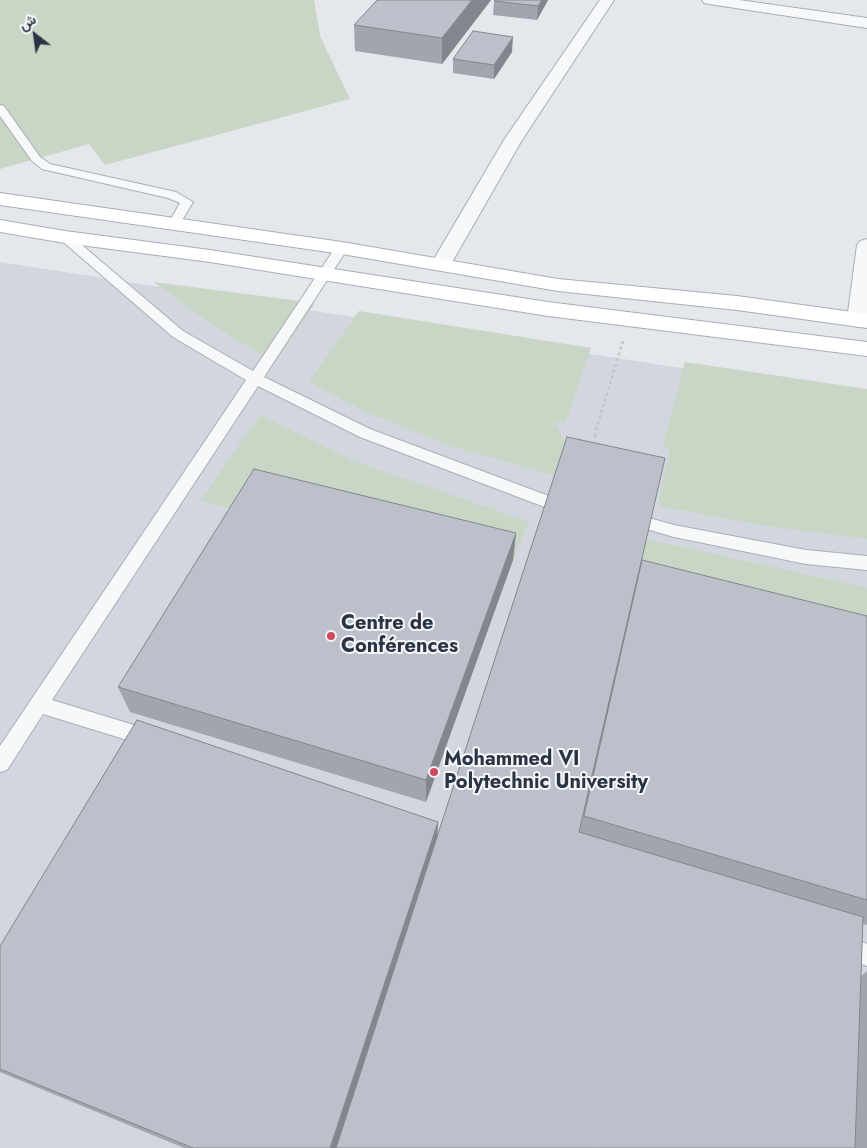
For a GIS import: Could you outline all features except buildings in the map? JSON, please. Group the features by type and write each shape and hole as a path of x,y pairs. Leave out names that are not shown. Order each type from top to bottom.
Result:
{"street":[{"path":"441,264 513,140 607,0"},
{"path":"709,0 867,23"},
{"path":"0,199 342,248 558,285 738,303 863,320 867,245"},
{"path":"0,226 65,237 210,256 548,309 867,349"}],"lane":[{"path":"0,108 36,159 46,167 172,195 187,202 174,224"},
{"path":"65,237 178,334 255,379 365,432 548,502"},
{"path":"0,763 342,248"},
{"path":"649,524 674,531 806,557 867,563"},
{"path":"40,705 171,744"}],"path":[{"path":"590,450 630,319"}],"shaded area":[{"name":"Mohammed VI Polytechnic University","path":"0,262 867,397 867,1148 0,1148"}],"green space":[{"path":"0,0 314,0 320,36 350,99 105,165 89,144 0,169"},
{"path":"154,282 315,303 275,363 210,323"},
{"path":"359,311 591,348 565,423 555,422 566,445 556,476 454,447 370,414 309,382"},
{"path":"685,362 867,389 867,539 773,527 658,506 670,449 663,445"},
{"path":"260,415 354,461 529,522 513,560 260,497 249,516 201,500"},
{"path":"646,539 867,588 867,646 635,587"}],"place":[{"name":"Centre de Conférences","path":"331,636"},
{"name":"Mohammed VI Polytechnic University","path":"434,772"}]}
